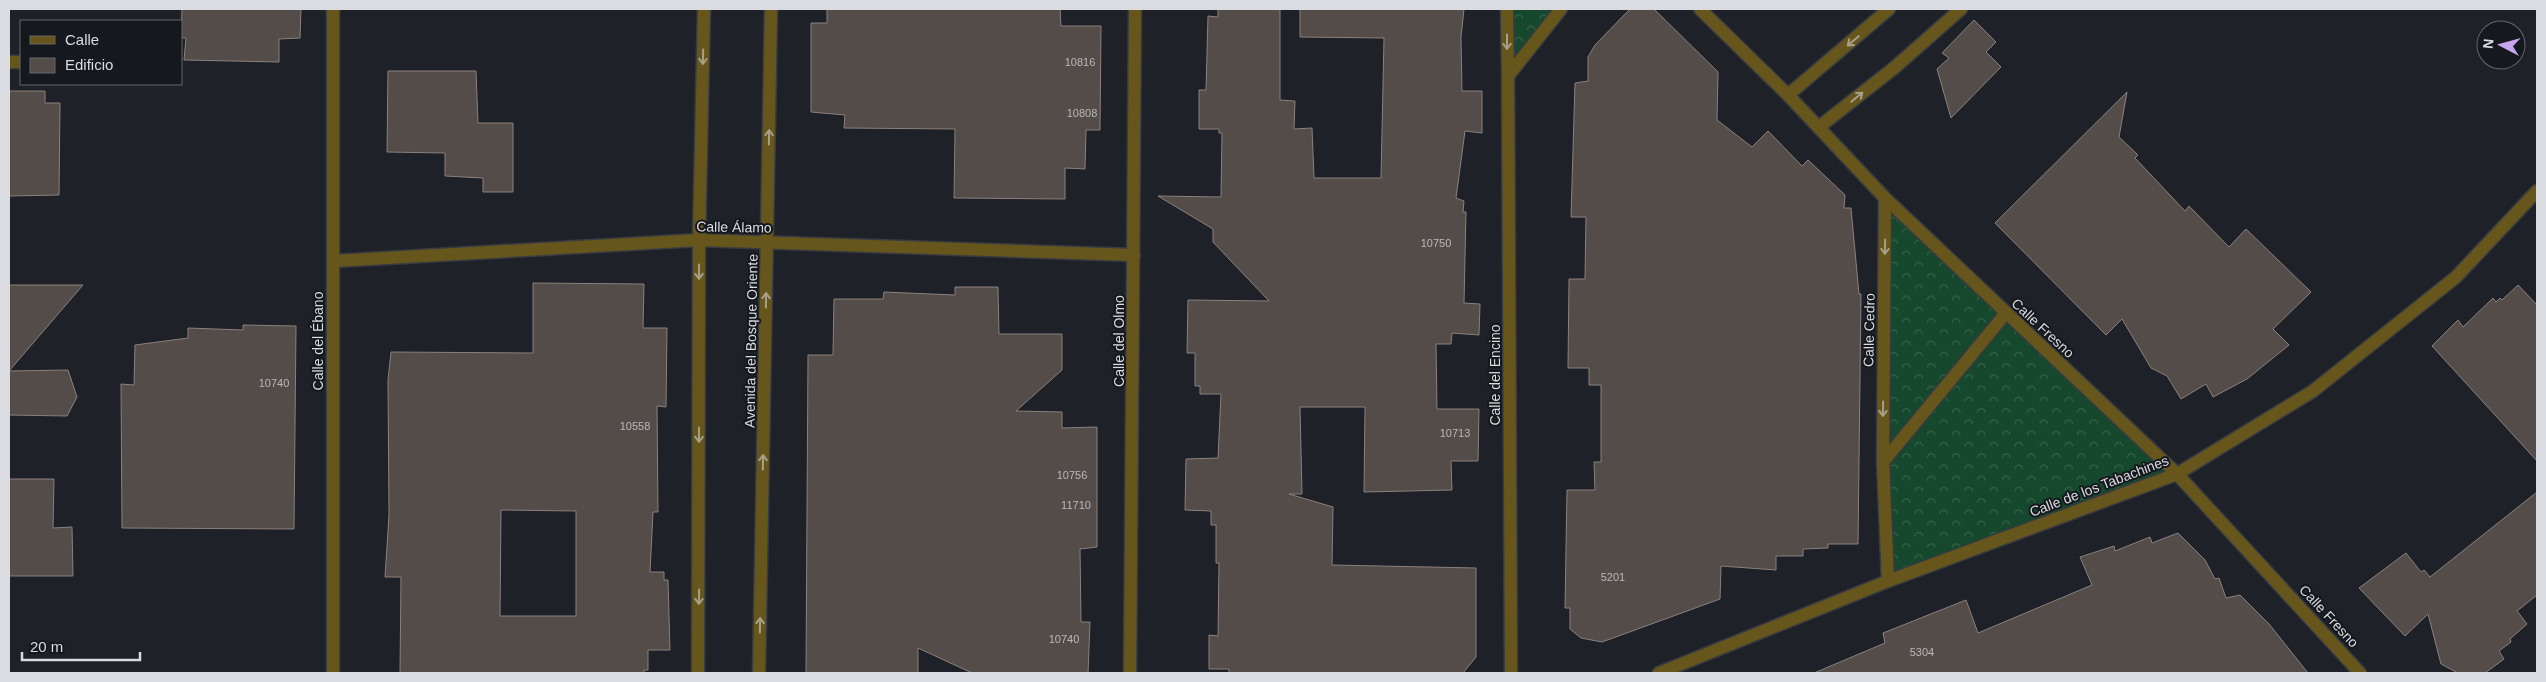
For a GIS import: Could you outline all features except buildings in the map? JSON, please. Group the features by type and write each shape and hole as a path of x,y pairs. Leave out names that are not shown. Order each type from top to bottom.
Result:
{"street":[{"name":"Calle del Ébano","path":"332,673 333,9"},
{"path":"698,673 699,240 704,9"},
{"name":"Avenida del Bosque Oriente","path":"759,673 771,9"},
{"name":"Calle del Olmo","path":"1130,673 1135,9"},
{"name":"Calle del Encino","path":"1507,9 1511,673"},
{"path":"1508,76 1561,9"},
{"name":"Calle Fresno","path":"1700,9 1788,96 1885,198 2177,474 2360,673"},
{"path":"1788,96 1889,9"},
{"path":"1819,128 1894,68 1961,9"},
{"name":"Calle de los Tabachines","path":"1659,673 1888,581 2177,474 2313,391 2456,277 2537,191"},
{"name":"Calle Cedro","path":"1885,198 1883,462 1888,581"},
{"name":"Calle Álamo","path":"334,261 699,240 1134,255"},
{"path":"1883,462 2006,313"}],"green space":[{"path":"1507,9 1565,9 1508,76"},
{"path":"1885,198 2177,474 1888,581"}]}
